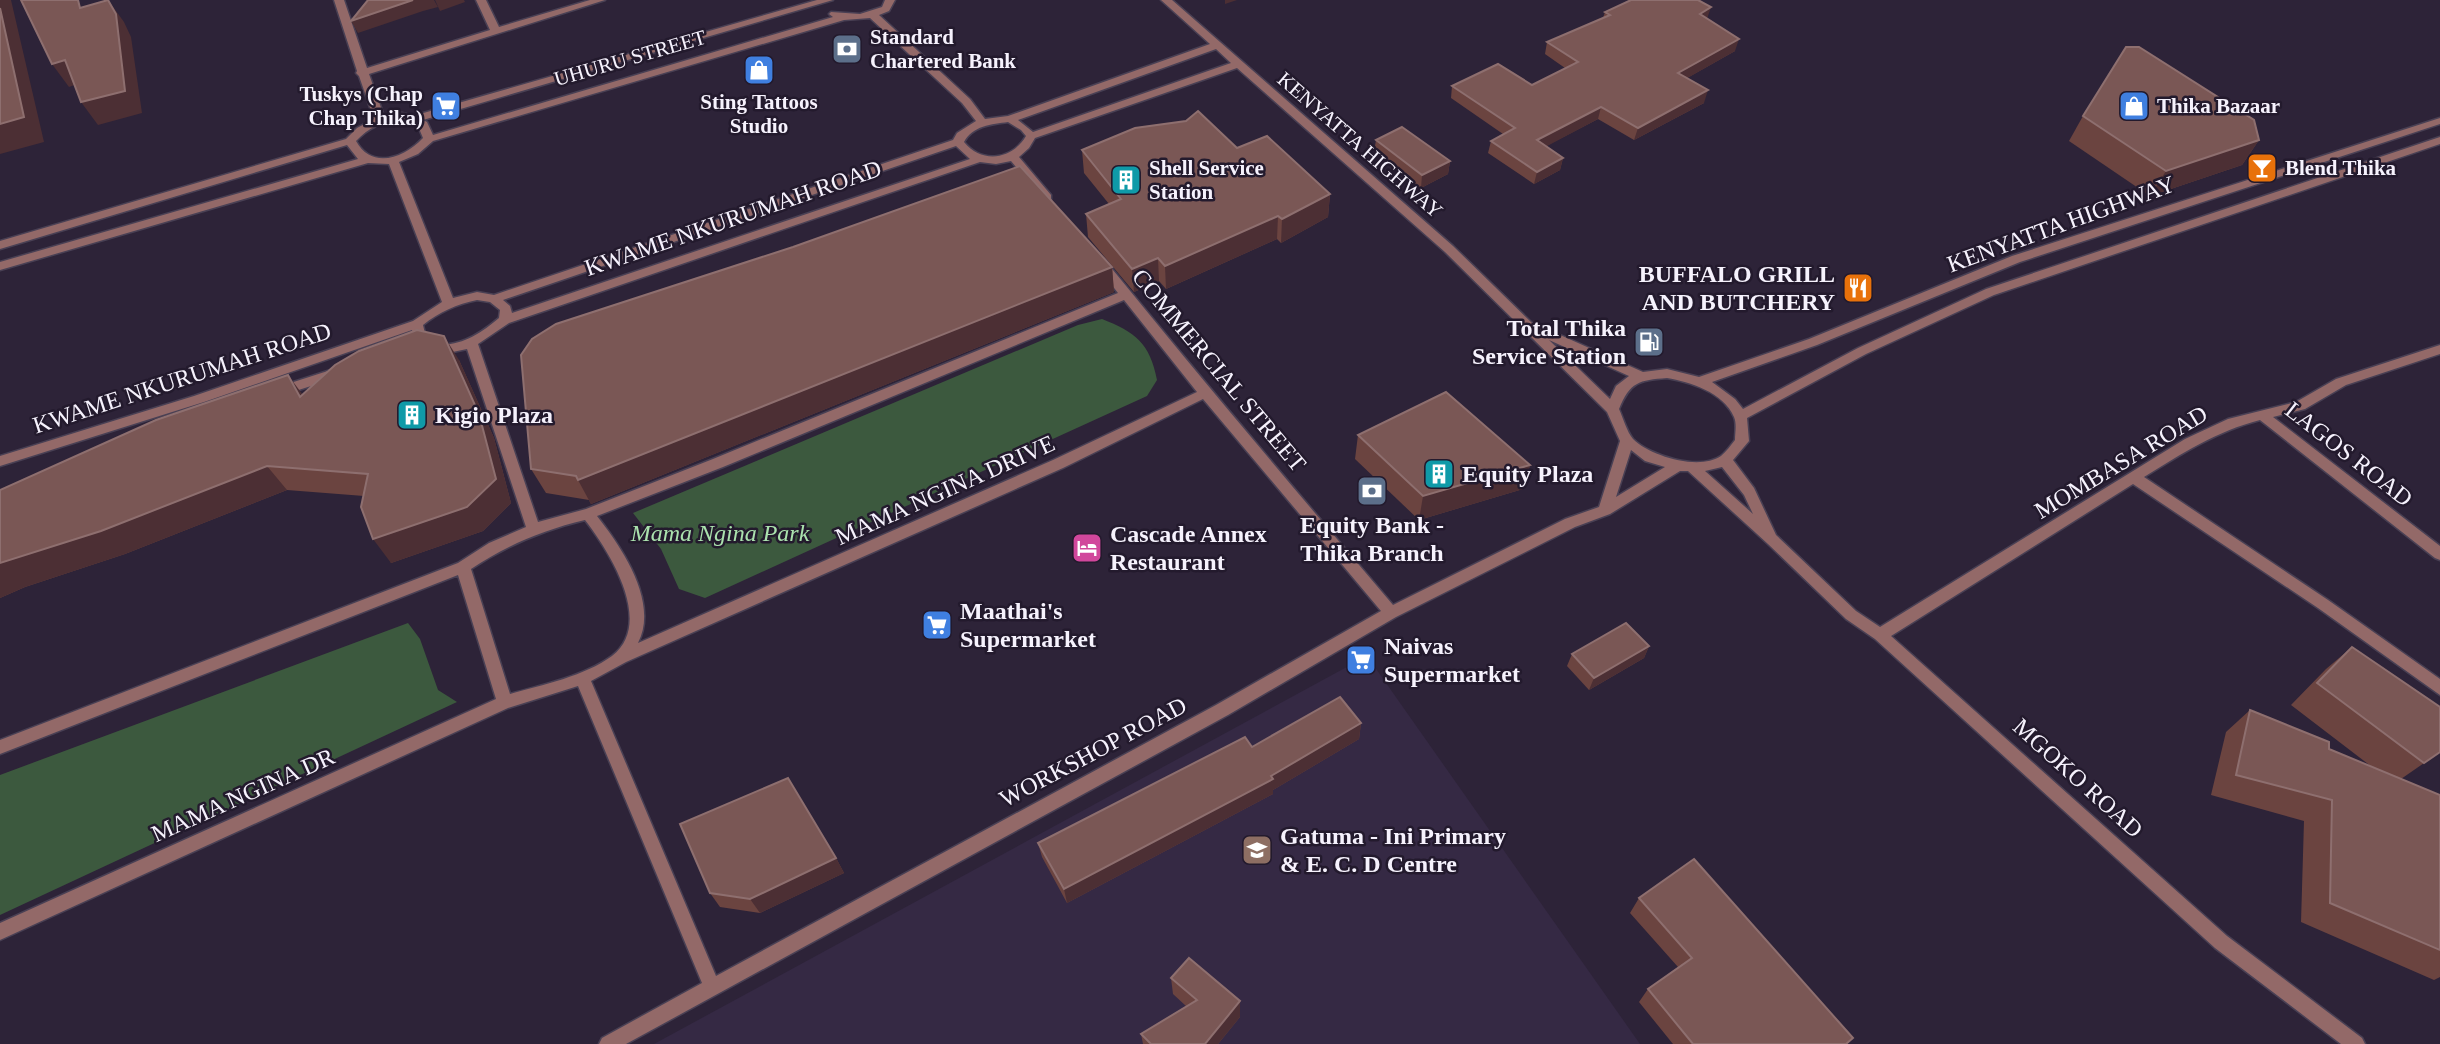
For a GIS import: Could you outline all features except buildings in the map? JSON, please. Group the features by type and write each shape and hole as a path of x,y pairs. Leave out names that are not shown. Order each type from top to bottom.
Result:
{"street":[{"path":"0,245 351,141 358,132 380,120 361,73 355,40 339,0"},
{"path":"481,0 496,30"},
{"path":"361,73 600,0"},
{"path":"828,0 829,9 842,17"},
{"name":"UHURU STREET","path":"380,120 402,116 415,120 828,0"},
{"path":"890,0 886,9 873,15 966,102 982,122"},
{"name":"KENYATTA HIGHWAY","path":"1166,0 1449,249 1612,409"},
{"name":"UHURU STREET","path":"393,160 416,151 429,139 842,17 873,15"},
{"path":"976,160 964,153 958,142 961,135 982,122 1010,119 1218,45"},
{"path":"1031,136 1237,64"},
{"path":"1010,119 1025,128 1031,136"},
{"path":"415,120 423,124 429,139"},
{"name":"KENYATTA HIGHWAY","path":"1702,381 1813,342 2016,259 2440,121"},
{"path":"1031,136 1027,147 1012,155 1056,209"},
{"name":"KENYATTA HIGHWAY","path":"1741,416 1862,351 1990,292 2440,140"},
{"path":"351,141 358,155 366,160"},
{"name":"KWAME NKURUMAH ROAD","path":"0,461 199,398 417,324 449,304 477,296 494,299 958,142"},
{"name":"KWAME NKURUMAH ROAD","path":"471,343 505,320 976,160 1012,155"},
{"path":"0,266 366,160 393,160 449,304"},
{"name":"COMMERCIAL STREET","path":"1092,251 1205,393 1391,613"},
{"path":"0,747 463,567 501,541 533,527 588,514 1127,294"},
{"path":"494,299 506,309 505,320"},
{"path":"417,324 415,347 435,351 471,343 533,527"},
{"name":"KENYATTA HIGHWAY","path":"1525,324 1642,377"},
{"name":"MOMBASA ROAD","path":"1880,635 2190,442 2233,422 2300,406 2341,382 2440,349"},
{"name":"KWAME NKURUMAH ROAD","path":"261,398 349,369"},
{"path":"1671,374 1702,381 1726,396 1741,416 1742,441 1725,460 1685,467 1650,457 1627,441 1612,409 1621,389 1642,377 1671,374"},
{"name":"MAMA NGINA DRIVE","path":"624,656 1046,470 1205,393"},
{"name":"LAGOS ROAD","path":"2263,416 2440,554"},
{"path":"1605,510 1627,441"},
{"name":"MGOKO ROAD","path":"1725,460 1749,492 1773,540"},
{"name":"WORKSHOP ROAD","path":"608,1044 1222,710 1391,613 1570,523 1605,510 1685,467"},
{"name":"MGOKO ROAD","path":"1685,467 1773,540 1850,615 1880,635 2221,942 2356,1044"},
{"path":"2135,478 2323,604 2440,688"},
{"path":"463,567 505,702 582,677 624,656 635,630 635,606 624,565 588,514"},
{"path":"582,677 712,987"},
{"name":"MAMA NGINA DR","path":"0,932 505,702"}],"shaded area":[{"name":"Gatuma - Ini Primary & E. C. D Centre","path":"1367,656 1640,1044 654,1044"}],"green space":[{"name":"Mama Ngina Park","path":"1102,319 1132,334 1145,348 1157,380 1147,396 705,598 679,589 661,549 633,513 1078,325"},
{"path":"408,623 420,639 438,690 457,702 0,915 0,775"}],"place":[{"name":"Standard Chartered Bank","path":"847,49"},
{"name":"Sting Tattoos Studio","path":"759,70"},
{"name":"Tuskys (Chap Chap Thika)","path":"446,106"},
{"name":"Thika Bazaar","path":"2134,106"},
{"name":"Blend Thika","path":"2262,168"},
{"name":"Shell Service Station","path":"1126,180"},
{"name":"BUFFALO GRILL AND BUTCHERY","path":"1858,288"},
{"name":"Total Thika Service Station","path":"1649,342"},
{"name":"Kigio Plaza","path":"412,415"},
{"name":"Equity Plaza","path":"1439,474"},
{"name":"Equity Bank - Thika Branch","path":"1372,491"},
{"name":"Cascade Annex Restaurant","path":"1087,548"},
{"name":"Maathai's Supermarket","path":"937,625"},
{"name":"Naivas Supermarket","path":"1361,660"},
{"name":"Gatuma - Ini Primary & E. C. D Centre","path":"1257,850"}]}
